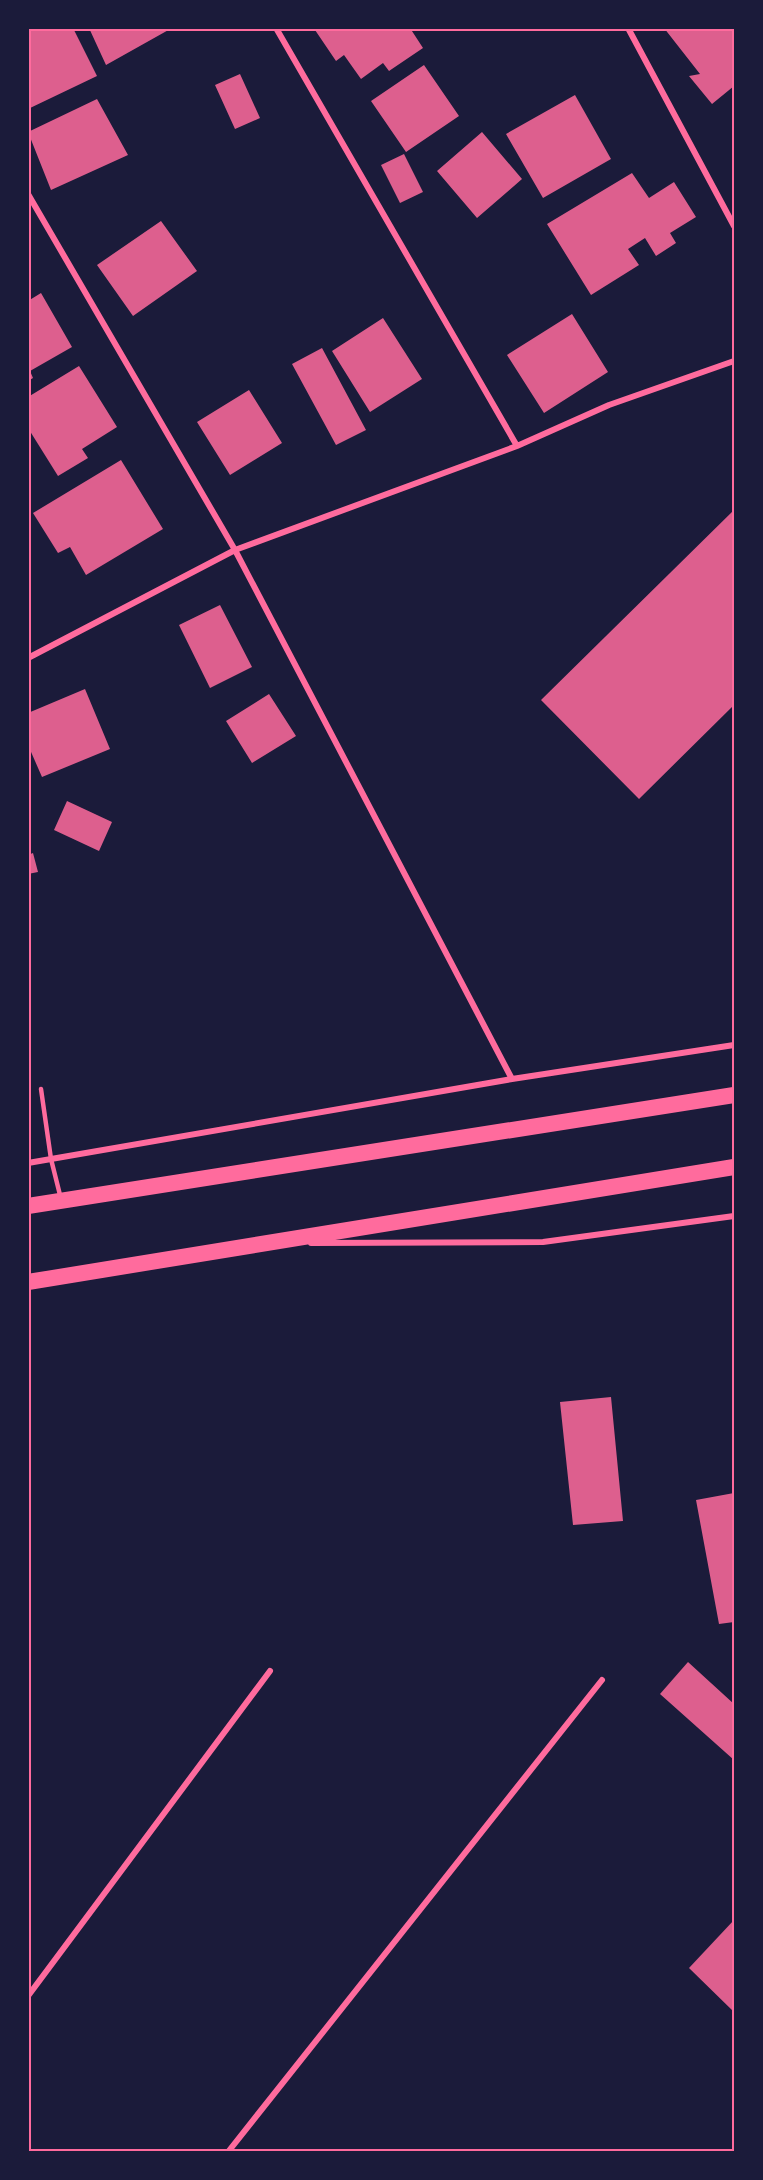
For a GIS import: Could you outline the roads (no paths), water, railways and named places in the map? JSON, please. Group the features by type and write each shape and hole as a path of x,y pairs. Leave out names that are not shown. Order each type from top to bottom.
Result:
{"highway":[{"path":"28,1206 735,1095"},
{"path":"28,1282 735,1167"}],"street":[{"path":"276,28 517,446"},
{"path":"628,28 735,226"},
{"path":"28,194 236,550 512,1079"},
{"path":"28,658 236,550 517,446 609,405 735,361"},
{"path":"28,1163 512,1079 735,1045"},
{"path":"265,1243 543,1242 735,1216"},
{"path":"28,1996 270,1671"},
{"path":"228,2151 602,1680"}],"lane":[{"path":"41,1089 51,1159 61,1201"}]}
